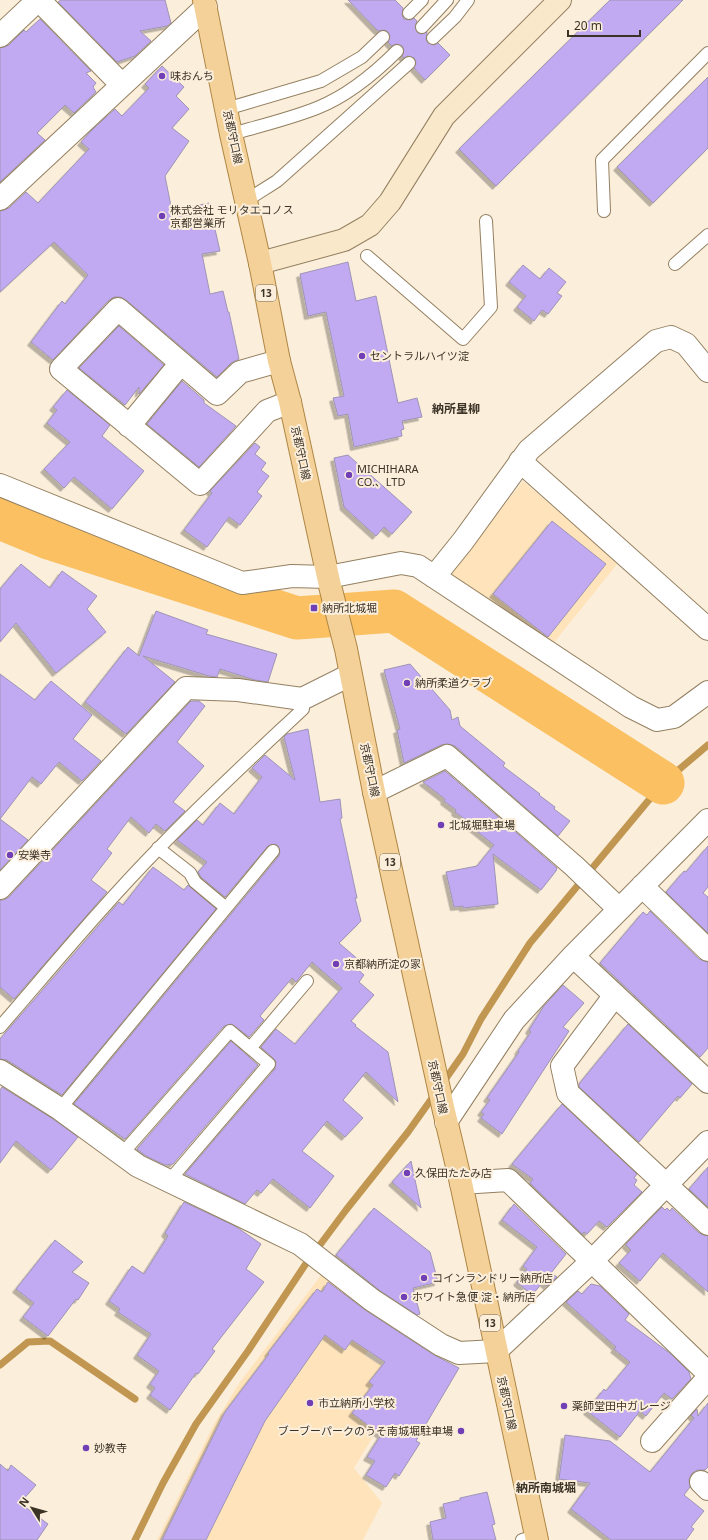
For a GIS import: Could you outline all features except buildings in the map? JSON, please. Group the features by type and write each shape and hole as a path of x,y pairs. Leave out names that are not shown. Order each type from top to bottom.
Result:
{"main road":[{"name":"京都守口線","path":"205,4 231,134 247,200 279,361 290,402 329,582 346,649 374,792 444,1114 461,1183 496,1350 531,1539"}],"street":[{"path":"0,36 38,0 122,85"},
{"path":"260,263 344,240 370,225 390,202 444,116 560,0"},
{"path":"0,199 122,85 205,4"},
{"path":"279,361 240,372 217,394 118,309 61,369 200,484 267,410 290,402"},
{"path":"434,577 463,541 529,450 656,341 671,337 686,344 708,371"},
{"path":"129,426 182,363"},
{"path":"520,461 708,629"},
{"path":"0,485 242,583 292,576 329,582 401,563 418,566 631,707 657,720 674,717 708,692"},
{"path":"0,888 186,688 238,690 302,699 350,675"},
{"path":"374,792 447,756 574,866 614,905"},
{"path":"444,1114 514,1020 573,956 614,905 642,886 708,820"},
{"path":"642,886 708,950"},
{"path":"573,956 708,1082"},
{"path":"615,995 562,1066 568,1093 708,1224"},
{"path":"0,1071 60,1109 138,1166 300,1244 372,1300 441,1344 459,1353 496,1350 592,1261 708,1142"},
{"path":"461,1183 508,1180 708,1373"},
{"path":"652,1441 708,1378"}],"lane":[{"path":"409,13 422,0"},
{"path":"422,27 448,0"},
{"path":"433,38 455,17 468,0"},
{"path":"226,109 321,81 362,57 384,38"},
{"path":"231,134 318,108 348,92 379,69 397,51"},
{"path":"604,211 602,160 708,53"},
{"path":"247,200 277,181 409,63"},
{"path":"367,256 463,339 491,307 486,221"},
{"path":"675,264 708,235"},
{"path":"0,1027 80,934 158,848 220,786 303,709 302,699"},
{"path":"158,848 190,873 195,882 225,907"},
{"path":"60,1109 225,907 273,851"},
{"path":"250,1048 307,981"},
{"path":"121,1155 230,1031 269,1064 169,1181"}],"shaded area":[{"path":"523,481 618,563 548,650 446,580"},
{"name":"市立納所小学校","path":"322,1274 387,1322 365,1355 406,1382 354,1468 382,1503 363,1540 157,1540 214,1424 240,1382"}],"waterway":[{"path":"0,518 49,538 297,618 394,611 663,783"},
{"path":"442,1084 463,1054 481,1019 530,943 663,783 708,745"},
{"path":"135,1540 163,1483 196,1424 248,1351 305,1265 346,1210 408,1132 435,1094"},
{"path":"0,1365 28,1342 50,1341 135,1399"}],"place":[{"name":"味おんち","path":"162,76"},
{"name":"株式会社 モリタエコノス 京都営業所","path":"162,216"},
{"name":"セントラルハイツ淀","path":"362,356"},
{"name":"MICHIHARA CO.、LTD","path":"349,475"},
{"name":"納所北城堀","path":"314,608"},
{"name":"納所柔道クラブ","path":"407,683"},
{"name":"北城堀駐車場","path":"441,825"},
{"name":"安樂寺","path":"10,855"},
{"name":"京都納所淀の家","path":"336,964"},
{"name":"久保田たたみ店","path":"407,1173"},
{"name":"コインランドリー納所店","path":"424,1278"},
{"name":"ホワイト急便 淀・納所店","path":"404,1297"},
{"name":"市立納所小学校","path":"310,1403"},
{"name":"薬師堂田中ガレージ","path":"564,1406"},
{"name":"ブーブーパークのうそ南城堀駐車場","path":"461,1431"},
{"name":"妙教寺","path":"86,1448"}],"district":[{"name":"納所星柳","path":"456,409"},
{"name":"納所南城堀","path":"546,1488"}]}
